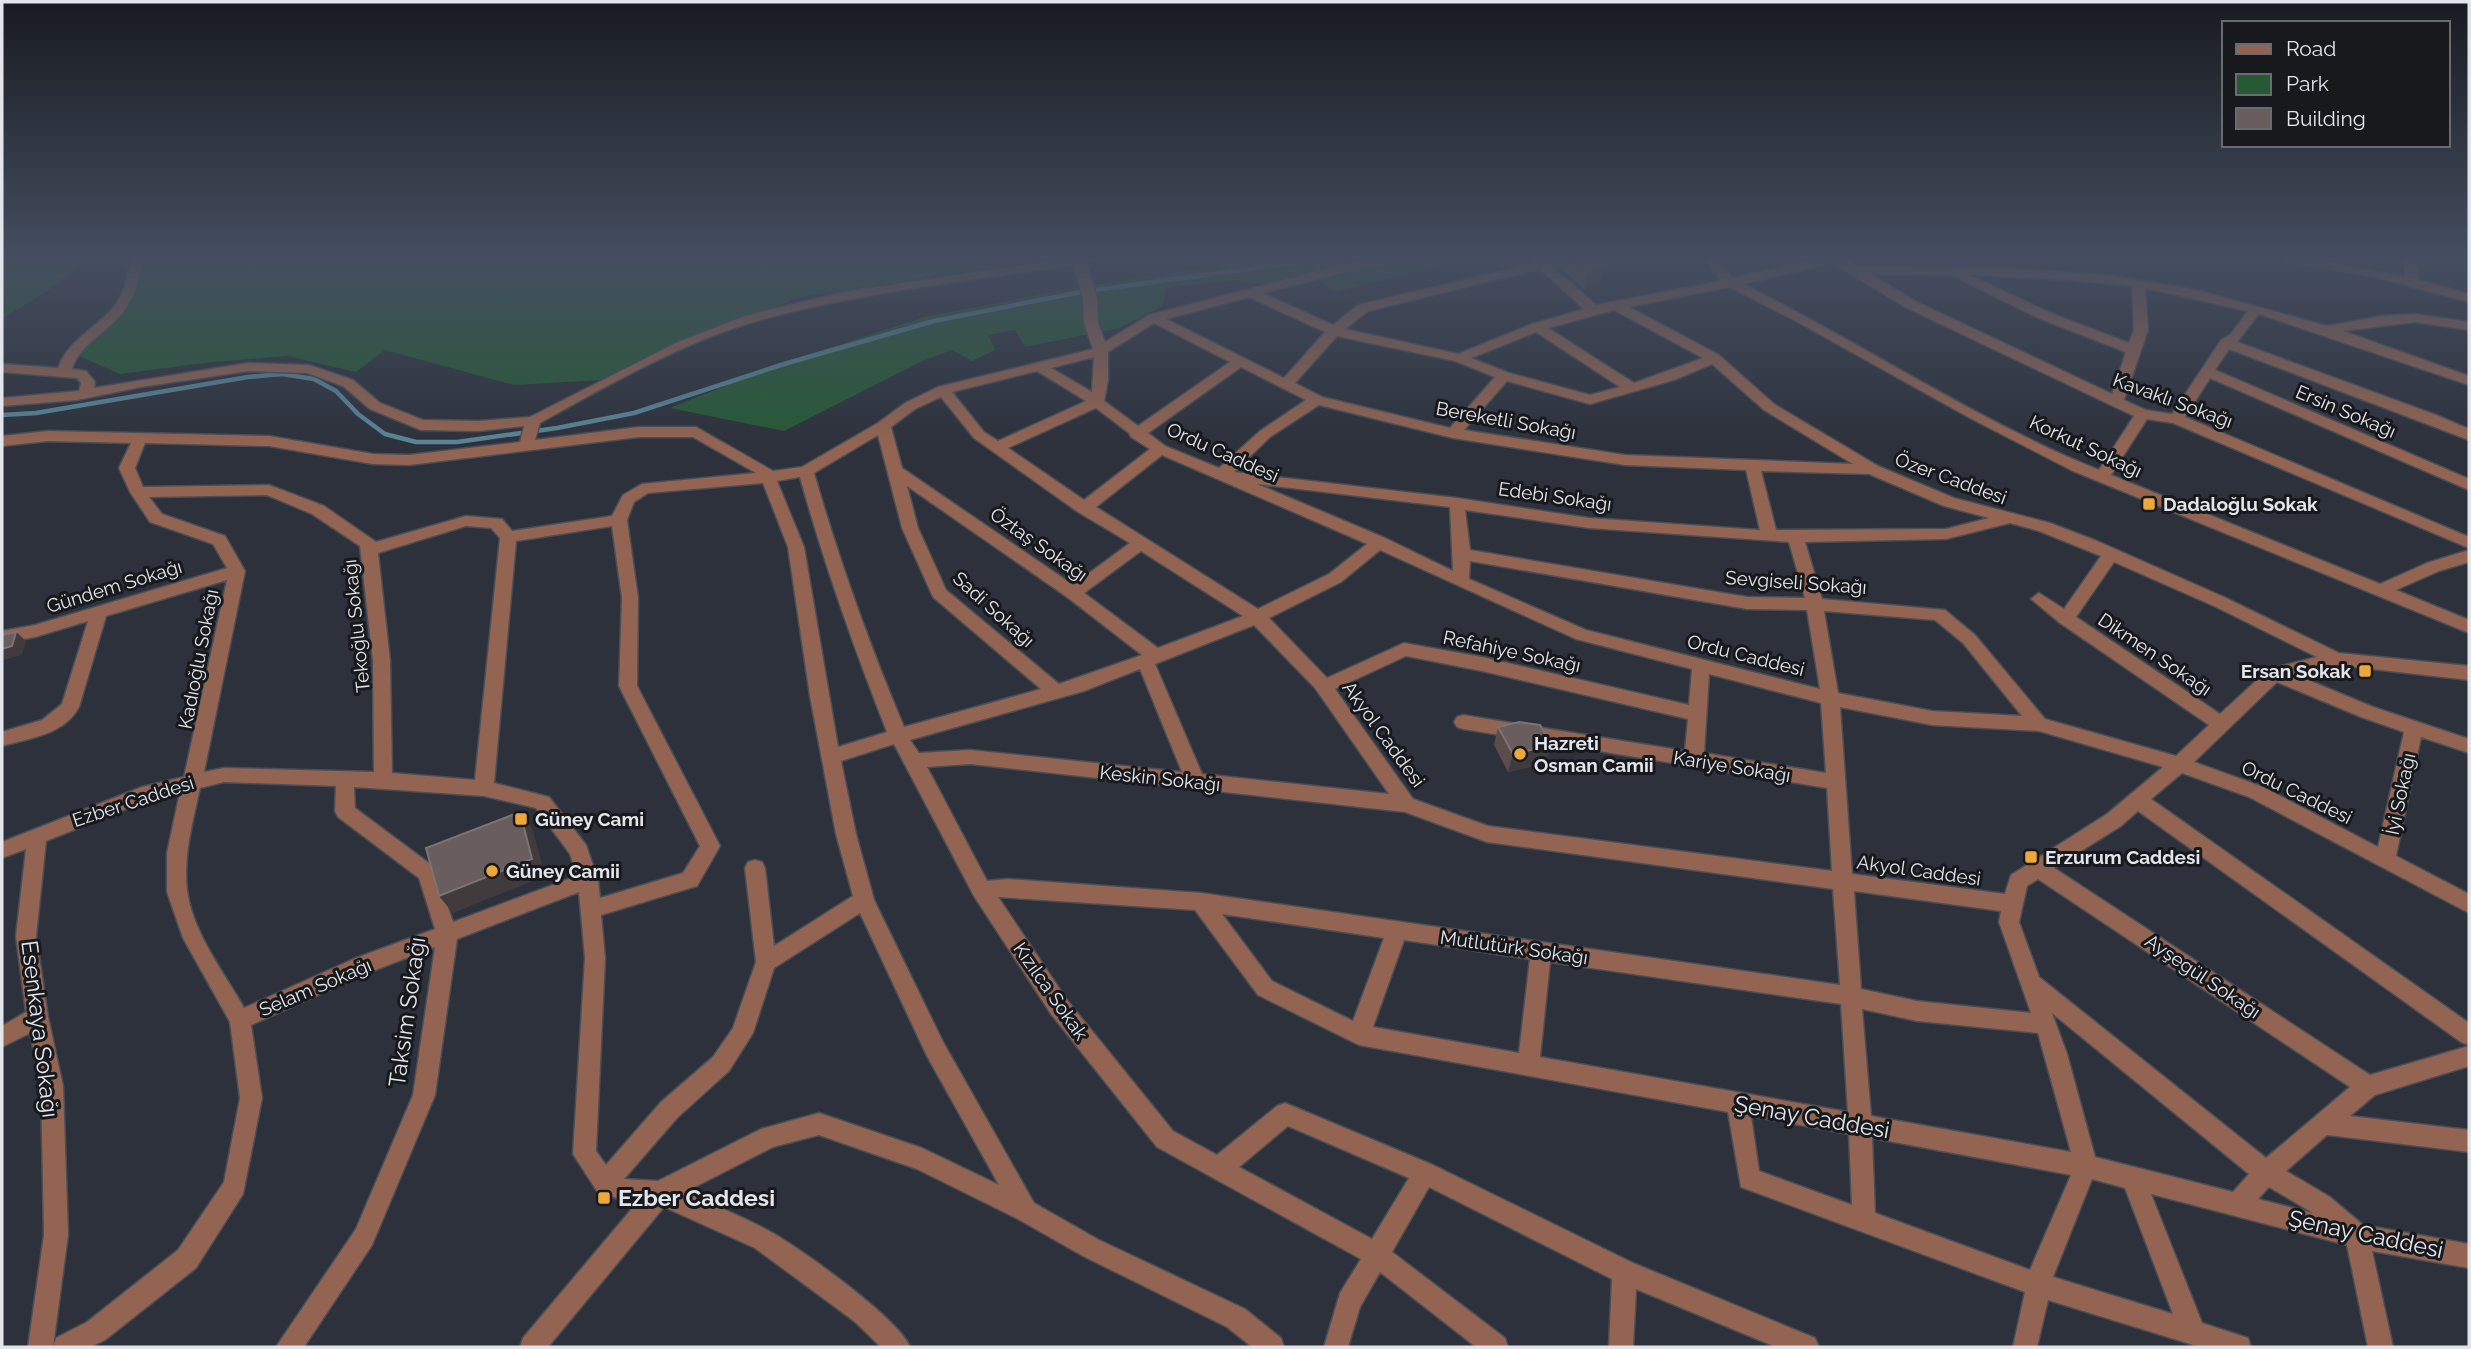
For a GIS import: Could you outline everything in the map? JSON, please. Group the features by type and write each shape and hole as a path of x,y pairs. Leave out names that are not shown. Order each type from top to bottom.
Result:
{"street":[{"path":"64,371 67,359 78,344 106,321"},
{"path":"2,441 48,436 269,440 373,459 409,460 530,433 578,396 683,345 744,321"},
{"path":"997,447 1097,402 1101,380 1101,351 1091,321"},
{"path":"592,909 690,880 710,846 628,686 630,598 619,520 631,493 647,488 806,471 883,426 910,406 943,390 1101,351 1148,321"},
{"name":"Bereketli Sokağı","path":"1160,321 1317,400 1453,433 1625,460 1872,470"},
{"path":"1312,321 1334,331 1459,358 1504,376 1590,400 1669,377 1714,358"},
{"path":"1286,384 1334,331 1347,321"},
{"path":"1459,358 1556,321"},
{"name":"Özer Caddesi","path":"1643,321 1714,358 1769,407 1872,470 1949,502 2044,527 2111,554 2336,659"},
{"name":"Korkut Sokağı","path":"1806,321 1975,415 2102,477 2469,627"},
{"name":"Kavaklı Sokağı","path":"1946,321 2143,414 2176,419 2469,543"},
{"path":"2058,321 2134,350"},
{"path":"2116,402 2141,330 2140,321"},
{"path":"2176,419 2226,343 2236,337 2247,321"},
{"path":"2298,321 2469,381"},
{"path":"2329,330 2376,321"},
{"path":"2452,321 2469,326"},
{"path":"1536,327 1631,387"},
{"path":"2226,343 2431,418 2469,435"},
{"path":"1136,434 1240,361"},
{"path":"2,402 86,394 248,367 309,369 348,383 375,407 421,425 479,426 530,433 696,432 766,472 796,547 831,757 846,834 864,900 935,1049 1026,1211"},
{"name":"Ordu Caddesi","path":"1040,367 1097,402 1136,434 1160,449 1379,542 1461,582 1582,635 1830,698 1932,718 2039,724 2179,764 2256,792 2469,904"},
{"path":"2,368 81,374 88,382 86,394"},
{"name":"Ersin Sokağı","path":"2207,372 2469,485"},
{"path":"1453,433 1504,376"},
{"name":"Akyol Caddesi","path":"943,390 979,435 1084,508 1257,617 1324,687 1406,804 1487,834 2013,904"},
{"path":"1221,475 1265,434 1317,400"},
{"path":"2102,477 2124,439 2143,414"},
{"name":"Sadi Sokağı","path":"883,426 910,528 939,593 1056,692"},
{"name":"Kadıoğlu Sokağı","path":"140,438 127,468 138,492 156,518 219,540 237,571 195,780 177,853 177,892 190,932 240,1020"},
{"path":"1084,508 1160,449"},
{"path":"1752,465 1769,535"},
{"name":"Öztaş Sokağı","path":"894,470 1073,593 1151,659"},
{"name":"Kızılca Sokak","path":"806,471 827,547 864,652 898,736 914,761 981,890 1059,1007 1165,1139 1377,1255 1496,1347"},
{"name":"Edebi Sokağı","path":"1221,475 1457,503 1589,523 1796,537 1946,534 2007,519"},
{"name":"Tekoğlu Sokağı","path":"138,492 269,490 318,510 368,543 376,593 385,698 383,780"},
{"path":"1457,503 1462,554 1461,582"},
{"path":"508,537 619,520"},
{"path":"369,550 466,521 496,523 508,537 484,788"},
{"path":"1796,537 1815,605 1830,698 1860,1125 1864,1221"},
{"path":"831,757 1056,692 1151,659 1257,617 1335,578 1379,542"},
{"path":"1073,593 1140,544"},
{"name":"Sevgiseli Sokağı","path":"1462,554 1747,603 1939,614 1969,639 2039,724"},
{"name":"Dikmen Sokağı","path":"2066,620 2111,554"},
{"path":"2382,590 2433,567 2469,556"},
{"name":"Gündem Sokağı","path":"2,637 35,631 237,571"},
{"name":"Dikmen Sokağı","path":"2039,599 2221,724"},
{"path":"2,739 57,722 64,716 70,706 99,612"},
{"name":"Refahiye Sokağı","path":"1324,687 1404,649 1482,664 1697,714"},
{"path":"1151,659 1195,782"},
{"path":"2025,1347 2043,1267 2086,1166 2056,1054 2008,922 2018,881 2114,820 2276,674 2336,659 2469,673"},
{"path":"1694,760 1701,666"},
{"path":"2276,674 2367,712 2469,746"},
{"name":"Kariye Sokağı","path":"1464,722 1835,782"},
{"name":"İyi Sokağı","path":"2385,860 2414,728"},
{"name":"Keskin Sokağı","path":"914,761 970,757 1406,804"},
{"name":"Ezber Caddesi","path":"2,850 149,792 224,775 383,780 484,788 542,802 579,851 588,880 595,958 584,1154 605,1183"},
{"name":"Taksim Sokağı","path":"289,1347 364,1237 424,1095 447,934 427,873 345,811 345,779"},
{"path":"2137,800 2469,1035"},
{"name":"Esenkaya Sokağı","path":"37,835 26,936 37,1017 52,1086 56,1235 40,1347"},
{"path":"755,868 766,962 742,1033 721,1064 669,1110 605,1183 630,1193 660,1193 763,1240 863,1312 898,1347"},
{"name":"Ayşegül Sokağı","path":"2038,869 2368,1086"},
{"name":"Selam Sokağı","path":"240,1020 363,965 588,880"},
{"name":"Mutlutürk Sokağı","path":"981,890 1008,888 1201,902 1849,996 1917,1011 2045,1024"},
{"path":"766,962 864,900"},
{"name":"Şenay Caddesi","path":"1201,902 1265,988 1359,1035 2086,1166 2357,1236 2469,1256"},
{"path":"1359,1035 1397,930"},
{"path":"1528,1066 1541,951"},
{"path":"2031,983 2266,1173 2322,1205 2357,1236 2380,1347"},
{"path":"2,1037 37,1017"},
{"path":"65,1347 96,1331 187,1259 235,1186 251,1098 240,1020"},
{"path":"2237,1205 2266,1173 2368,1086 2469,1056"},
{"path":"1738,1104 1749,1179 2039,1285 2239,1347"},
{"path":"1218,1169 1286,1114 1425,1173 1625,1272 1805,1347"},
{"path":"532,1347 660,1193 769,1137 819,1124 922,1159 1026,1211 1091,1248 1236,1318 1272,1347"},
{"path":"2323,1124 2469,1141"},
{"path":"1336,1347 1349,1302 1425,1173"},
{"path":"2133,1178 2193,1333"},
{"path":"1621,1347 1625,1272"}],"green space":[{"path":"110,321 743,321 601,380 514,385 385,350 356,372 288,356 212,362 120,374 72,353"},
{"path":"913,321 1133,321 1119,328 1025,347 1015,330 988,335 995,350 972,361 952,350 922,361 784,431 670,408 782,363"}],"building":[{"path":"16,632 12,646 2,649 2,635"},
{"path":"1519,722 1540,725 1551,745 1513,754 1498,727"},
{"path":"520,812 532,859 439,896 426,848"}],"waterway":[{"path":"2,415 36,413 248,377 282,374 314,379 336,391 358,414 385,434 416,442 457,442 557,428 634,413 784,364 934,321"}],"place":[{"name":"Dadaloğlu Sokak","path":"2149,504"},
{"name":"Ersan Sokak","path":"2365,671"},
{"name":"Hazreti Osman Camii","path":"1520,754"},
{"name":"Güney Cami","path":"521,819"},
{"name":"Erzurum Caddesi","path":"2031,857"},
{"name":"Güney Camii","path":"492,871"},
{"name":"Ezber Caddesi","path":"604,1198"}]}
